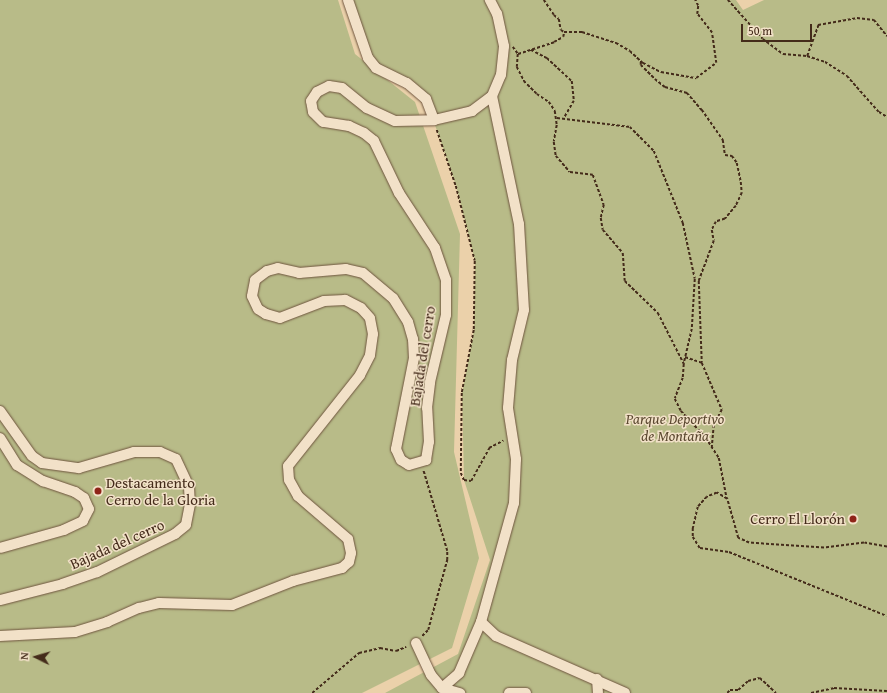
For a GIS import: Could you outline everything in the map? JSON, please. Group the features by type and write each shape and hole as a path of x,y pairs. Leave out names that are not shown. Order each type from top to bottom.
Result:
{"street":[{"path":"348,0 368,58 376,68 407,83 426,99 434,120"},
{"name":"Bajada del cerro","path":"0,636 75,632 107,622 139,608 159,603 232,606 293,581 342,568 349,562 352,553 348,539 298,496 289,480 288,466 360,375 370,355 373,334 370,318 361,308 344,300 324,301 280,318 266,314 258,308 252,296 255,280 267,271 278,268 299,272 346,270 363,273 393,298 408,322 413,339 414,358 396,449 401,460 409,465 426,460 429,442 428,395 446,315 446,280 435,248 399,193 374,141 364,133 349,126 323,122 313,112 311,101 317,92 329,86 342,88 368,108 395,120 434,120 472,111 492,96 501,76 504,46 497,14 490,0"},
{"path":"442,688 459,673 481,622 514,503 516,459 508,408 512,360 524,310 519,224 492,96"},
{"name":"Bajada del cerro","path":"0,411 32,456 42,463 79,468 134,452 160,452 176,459 190,487 190,504 186,525 174,534 97,572 63,584 0,600"},
{"path":"0,438 17,465 43,481 74,492 84,498 89,509 83,521 64,530 0,548"},
{"path":"481,622 496,636 542,658 597,679 625,693"},
{"path":"416,643 431,675 442,688 460,693"},
{"path":"597,679 598,693"},
{"path":"509,693 526,693"}],"path":[{"path":"544,0 554,16 559,19 561,30 564,32"},
{"path":"564,32 582,32 616,43 641,62 661,72 696,78 712,68 716,63 712,33 697,14 698,6 695,0"},
{"path":"728,0 763,39 783,54 807,56 825,62 846,76 887,117"},
{"path":"807,56 818,25 857,18 874,20 887,36"},
{"path":"518,54 554,42 563,37 564,32"},
{"path":"504,46 514,48 518,54 517,67 524,81 537,94 549,102 557,118 554,142 556,156 570,172 593,175 604,205 601,218 603,230 623,253 625,281 658,313 684,364"},
{"path":"531,50 547,58 572,81 574,101 563,119"},
{"path":"641,62 641,65 655,79 666,86 687,93 723,140 725,155 732,156 737,163 742,193 736,206 725,219 716,222 712,230 714,241 699,281 702,363 722,410 714,425 712,447"},
{"path":"557,118 630,127 654,151 683,223 695,279 692,329 685,357 683,378 675,399 681,412 712,447 719,458 727,499 738,538 749,543 824,548 864,543 887,547"},
{"path":"434,120 456,186 475,261 474,330 462,393 461,473 464,480 471,481 489,448 512,436"},
{"path":"695,279 699,281"},
{"path":"685,357 702,363"},
{"path":"312,693 359,653 380,648 396,651 416,643 428,630 447,560 447,551 421,462"},
{"path":"727,499 717,493 707,497 698,507 692,528 693,537 700,548 729,552 887,616"},
{"path":"727,693 730,690 738,690 748,681 760,678 776,693"},
{"path":"811,693 834,688 887,691"}],"green space":[{"path":"0,0 338,0 355,54 415,102 460,234 454,452 479,558 452,648 362,693 0,693"},
{"name":"Parque Deportivo de Montaña","path":"348,0 736,0 743,10 764,0 887,0 887,693 385,693 458,654 490,560 464,480 462,393 474,330 475,261 456,186 426,99 368,58"}],"place":[{"name":"Destacamento Cerro de la Gloria","path":"98,491"},
{"name":"Cerro El Llorón","path":"853,519"}]}
